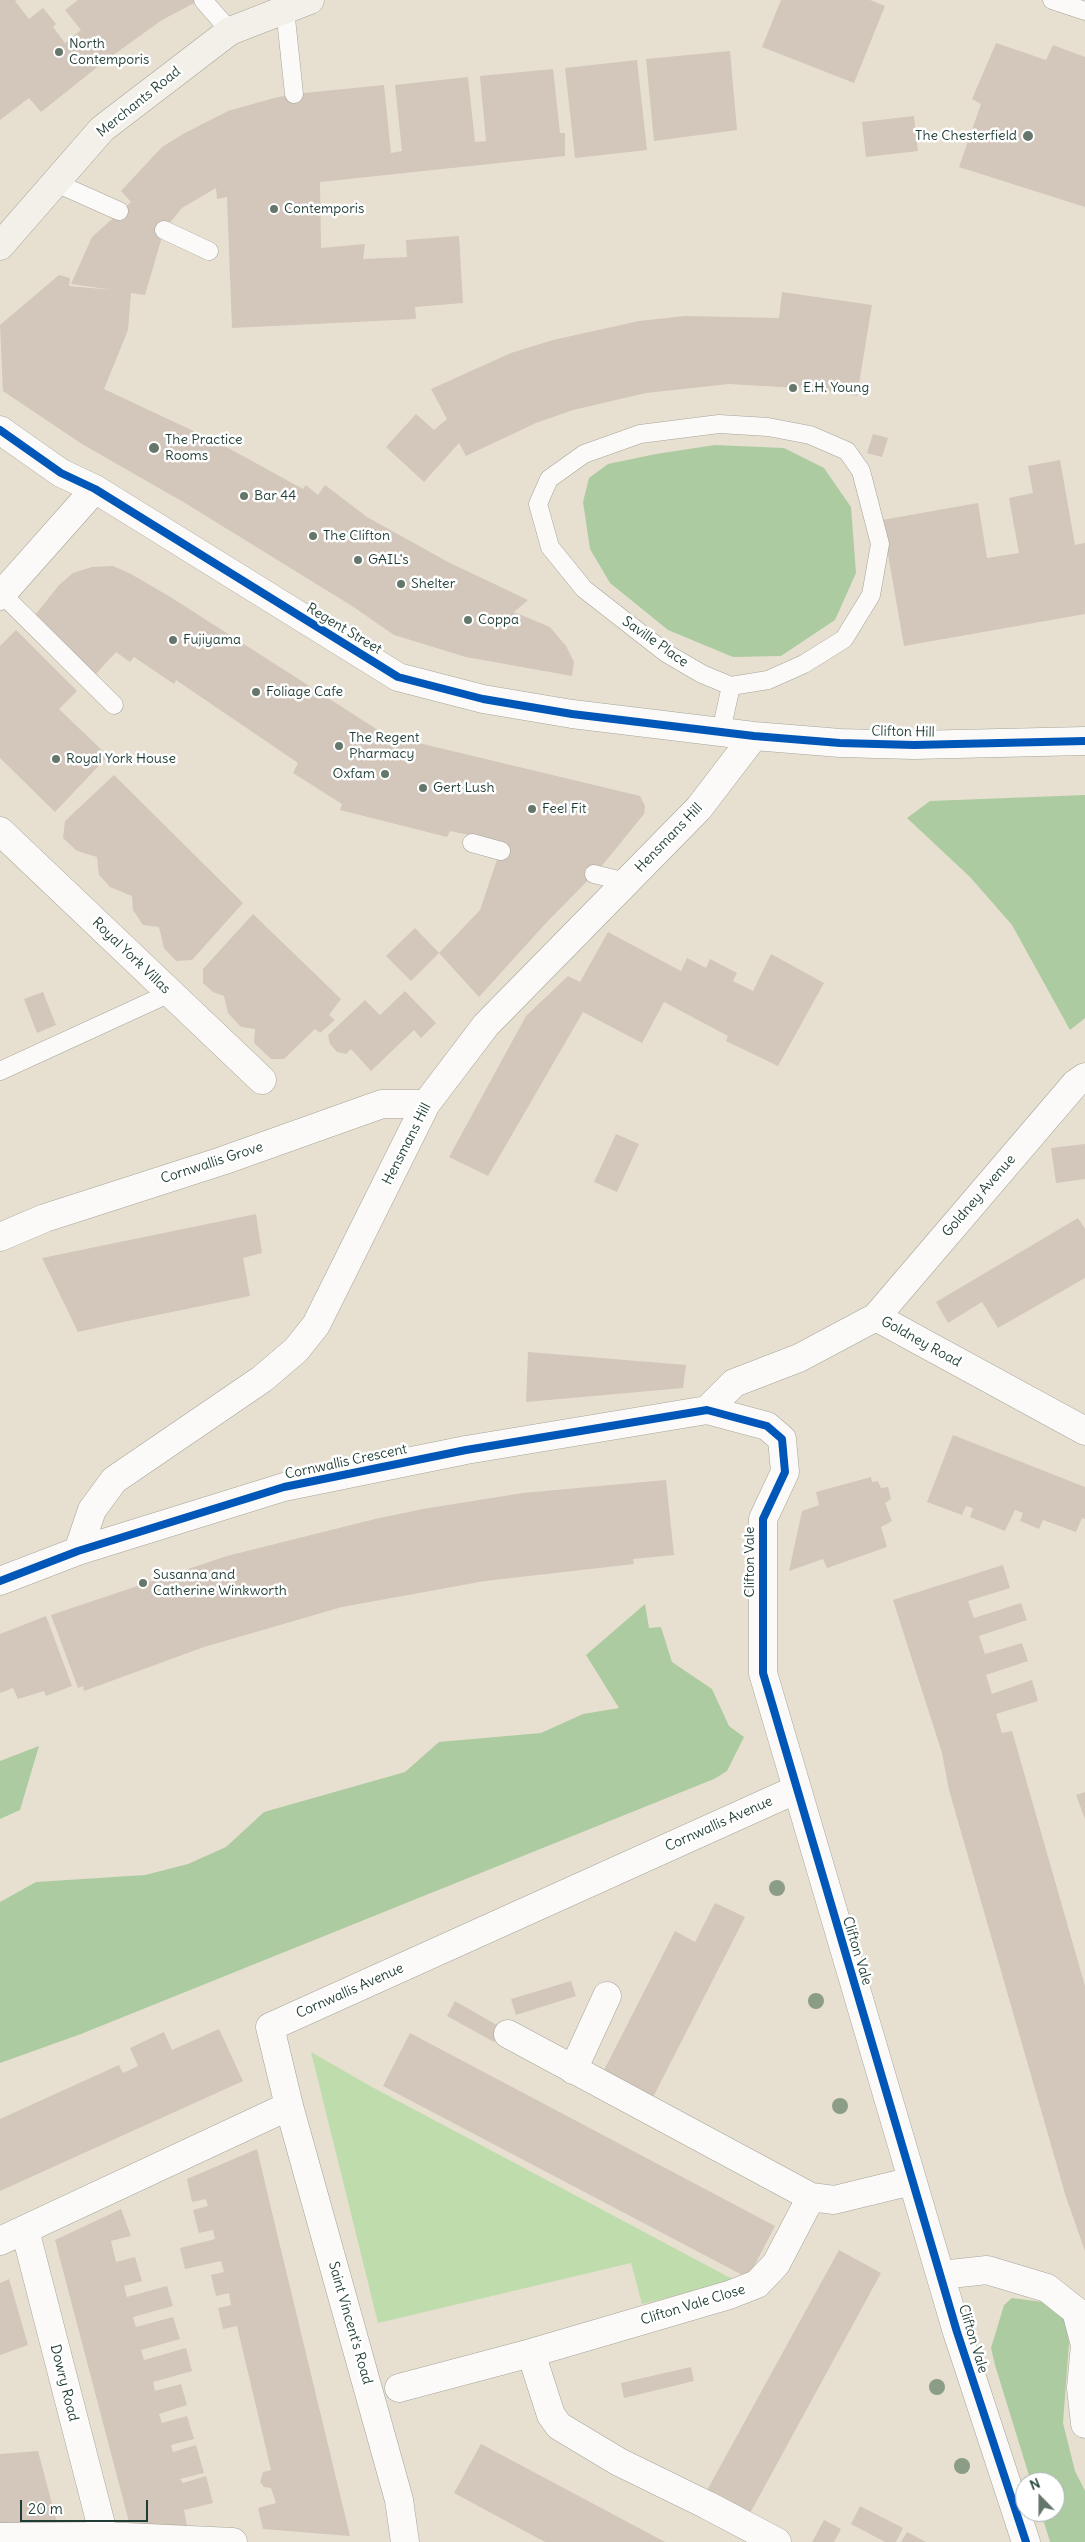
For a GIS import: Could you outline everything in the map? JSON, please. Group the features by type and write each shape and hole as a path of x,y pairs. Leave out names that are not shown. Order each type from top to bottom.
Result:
{"main road":[{"name":"Merchants Road","path":"0,246 102,129 230,31 297,4"}],"street":[{"name":"Regent Street","path":"0,430 61,473 95,488 398,677 483,700 572,714 721,731"},
{"path":"1,595 95,488"},
{"name":"Clifton Hill","path":"721,731 754,736 840,743 914,745 1085,741"},
{"name":"Hensmans Hill","path":"78,1551 92,1510 114,1480 262,1379 296,1350 316,1325 426,1104 486,1025 699,808 754,736"},
{"name":"Royal York Villas","path":"0,831 262,1080"},
{"name":"Goldney Avenue","path":"876,1317 1075,1084 1085,1077"},
{"name":"Cornwallis Grove","path":"0,1236 45,1218 222,1161 382,1104 426,1104"},
{"name":"Goldney Road","path":"707,1410 734,1384 799,1358 876,1317 1085,1431"},
{"name":"Cornwallis Crescent","path":"0,1581 78,1551 284,1487 466,1450 707,1410"},
{"name":"Clifton Vale","path":"707,1410 767,1426 782,1438 785,1472 763,1519 763,1673 795,1790 912,2181 1026,2542"},
{"name":"Cornwallis Avenue","path":"289,2106 270,2027 795,1790"},
{"path":"573,2070 608,1996"},
{"path":"508,2034 811,2198 834,2200 912,2181"},
{"path":"0,2241 289,2106"},
{"name":"Saint Vincent's Road","path":"289,2106 399,2500 405,2542"},
{"name":"Clifton Vale Close","path":"398,2388 531,2354 729,2295 757,2284 776,2264 811,2198"},
{"name":"Dowry Road","path":"25,2230 104,2536"},
{"path":"941,2275 987,2270 1047,2288 1076,2311 1085,2345 1081,2388 1085,2424"},
{"path":"531,2354 551,2415 559,2426 619,2462 777,2542"},
{"path":"0,2537 104,2536 233,2542"}],"lane":[{"path":"203,0 230,31"},
{"path":"1052,0 1085,12"},
{"path":"294,94 297,4"},
{"path":"54,182 119,211"},
{"path":"164,230 209,251"},
{"name":"Saville Place","path":"719,424 768,427 810,435 847,451 861,471 880,544 871,595 844,639 804,664 768,680 731,686 702,674 666,653 584,588 550,547 538,504 549,480 584,454 640,434 719,424"},
{"path":"1,595 114,706"},
{"path":"721,731 731,686"},
{"path":"472,843 501,851"},
{"path":"594,874 626,882"},
{"path":"0,1071 170,993"}],"green space":[{"path":"715,445 784,448 824,468 851,507 856,573 835,620 781,656 733,657 668,630 610,583 590,549 583,502 589,478 608,464"},
{"path":"1085,795 1085,1018 1070,1030 1012,925 970,877 907,818 930,801"},
{"path":"645,1604 649,1628 661,1627 672,1662 712,1689 729,1726 744,1737 727,1771 714,1779 81,2034 0,2063 0,1902 36,1882 145,1875 188,1864 226,1847 264,1812 405,1772 439,1742 541,1733 583,1714 619,1708 586,1655"},
{"path":"39,1746 20,1810 0,1819 0,1761"},
{"path":"311,2052 372,2087 736,2281 642,2304 631,2263 378,2323"},
{"path":"1012,2298 1050,2303 1067,2318 1069,2343 1063,2423 1075,2471 1085,2491 1085,2542 1050,2542 1044,2522 1065,2522 1065,2472 1028,2472 991,2348 1004,2305"}],"building":[{"name":"North Contemporis","path":"0,0 17,0 15,1 29,19 43,8 56,24 53,27 65,43 81,30 65,10 78,0 200,0 162,20 105,61 41,112 29,98 0,120"},
{"path":"781,0 870,0 885,6 854,83 762,47"},
{"name":"The Chesterfield","path":"996,43 1046,60 1053,45 1085,57 1085,207 959,167 981,104 972,99"},
{"path":"730,51 737,130 654,141 646,59"},
{"path":"637,60 647,150 575,158 565,68"},
{"path":"553,69 560,133 565,133 565,156 320,182 321,248 365,244 363,259 407,257 406,240 459,236 463,303 415,307 416,319 232,328 227,197 217,199 216,188 182,208 164,230 145,295 131,293 128,330 104,389 221,444 303,489 306,485 318,495 325,485 367,517 448,562 528,600 514,612 550,627 566,646 574,662 572,676 466,657 394,635 352,606 185,503 82,444 3,391 0,325 59,275 70,278 69,286 113,290 71,284 92,237 131,202 121,191 162,147 183,134 228,111 274,98 294,94 384,85 391,153 402,151 395,85 468,77 475,142 486,141 480,76"},
{"path":"914,116 918,151 866,157 862,122"},
{"path":"782,292 872,305 857,396 815,389 729,384 646,393 573,410 536,423 466,456 459,443 424,482 386,447 416,414 434,430 447,419 431,389 511,353 553,340 639,321 685,316 779,318"},
{"path":"873,434 888,438 882,457 867,453"},
{"path":"1060,460 1075,545 1085,543 1085,614 904,646 882,520 978,503 987,558 1019,553 1009,498 1033,493 1028,466"},
{"path":"113,566 131,574 172,598 378,730 423,744 640,796 645,806 644,814 601,867 546,923 479,997 439,953 480,910 503,842 450,831 447,837 340,810 342,804 293,773 298,763 176,680 174,684 134,657 130,662 116,652 95,675 32,619 59,585 73,573 92,567"},
{"path":"16,630 77,691 59,709 108,756 55,812 0,758 0,646"},
{"path":"114,775 243,903 192,960 176,961 164,948 159,927 143,925 133,910 132,896 110,887 99,875 97,857 77,851 63,838 65,821"},
{"path":"253,914 341,999 329,1015 335,1020 320,1033 315,1029 284,1059 271,1059 254,1043 255,1029 241,1027 228,1013 224,996 213,992 203,983 203,969"},
{"path":"415,928 439,953 411,981 386,956"},
{"path":"608,932 681,971 687,958 706,968 710,959 737,973 733,981 753,991 771,954 824,983 778,1066 726,1041 728,1036 664,1002 642,1043 583,1012 488,1176 449,1157 526,1016 568,976 580,982"},
{"path":"405,991 436,1023 421,1038 414,1030 371,1071 351,1049 346,1054 337,1052 330,1044 328,1035 365,1000 380,1015"},
{"path":"43,992 56,1025 37,1033 24,999"},
{"path":"616,1134 639,1144 617,1192 594,1182"},
{"path":"1085,1144 1085,1179 1056,1183 1051,1148"},
{"path":"256,1214 262,1253 243,1258 250,1296 78,1332 42,1258"},
{"path":"1078,1218 1085,1229 1085,1278 998,1328 982,1302 948,1323 936,1302"},
{"path":"528,1352 686,1365 683,1388 526,1402"},
{"path":"953,1435 1085,1487 1085,1519 1082,1518 1076,1532 1043,1520 1039,1529 1020,1521 1023,1513 1015,1510 1005,1531 970,1517 973,1508 966,1506 962,1515 927,1502"},
{"path":"871,1477 872,1482 878,1481 881,1488 888,1487 891,1499 885,1503 892,1521 881,1527 887,1547 827,1568 823,1559 789,1571 802,1511 819,1505 816,1492"},
{"path":"666,1480 674,1555 633,1559 634,1564 485,1581 342,1607 204,1647 84,1691 83,1686 78,1688 51,1615 227,1556 375,1519 423,1509 523,1493"},
{"path":"1003,1565 1010,1588 968,1601 974,1618 1021,1603 1027,1620 979,1636 985,1654 1022,1643 1028,1661 986,1675 992,1694 1032,1680 1038,1701 996,1714 1002,1733 1012,1731 1085,1986 1085,2251 1066,2197 949,1790 942,1753 893,1600"},
{"path":"46,1616 72,1686 46,1696 44,1691 18,1699 13,1688 0,1693 0,1634"},
{"path":"1085,1792 1085,1819 1076,1795"},
{"path":"715,1903 745,1917 649,2105 599,2080 675,1931 695,1942"},
{"path":"571,1981 576,1996 516,2015 511,1999"},
{"path":"455,2001 502,2028 494,2042 447,2016"},
{"path":"219,2029 243,2081 0,2191 0,2119 119,2065 123,2073 138,2066 130,2048 164,2032 172,2050"},
{"path":"410,2033 775,2226 748,2278 383,2086"},
{"path":"257,2149 350,2536 263,2529 258,2508 276,2503 271,2488 264,2487 260,2482 263,2472 271,2470 237,2326 223,2329 218,2308 231,2305 229,2293 216,2296 211,2275 224,2272 221,2261 185,2269 180,2248 215,2239 213,2230 199,2233 193,2210 208,2206 206,2199 192,2202 187,2179"},
{"path":"121,2209 131,2236 111,2241 116,2262 135,2257 142,2281 124,2286 127,2297 167,2286 173,2306 133,2317 136,2327 173,2317 180,2339 141,2350 144,2360 186,2348 192,2371 153,2382 155,2391 181,2384 187,2405 159,2414 162,2423 187,2416 194,2439 171,2445 173,2452 196,2445 204,2473 180,2479 183,2483 206,2476 213,2503 184,2510 189,2536 135,2531 129,2522 55,2240"},
{"path":"839,2250 881,2273 748,2517 705,2494"},
{"path":"9,2279 28,2345 0,2355 0,2283"},
{"path":"691,2367 694,2381 624,2398 621,2383"},
{"path":"481,2444 665,2542 545,2542 454,2493"},
{"path":"38,2451 59,2530 0,2532 0,2454"},
{"path":"860,2506 903,2528 896,2542 885,2542 851,2524"},
{"path":"824,2520 841,2529 834,2542 812,2542"},
{"path":"907,2532 926,2542 901,2542"}],"cycle path":[{"path":"0,430 61,473 95,489 398,677 483,699 572,714 754,736 840,743 914,745 1085,741"},
{"path":"0,1581 78,1551 284,1487 466,1450 707,1410 767,1426 782,1439 785,1472 763,1519 763,1673 957,2332 1026,2542"}],"place":[{"name":"North Contemporis","path":"59,52"},
{"name":"The Chesterfield","path":"1028,136"},
{"name":"Contemporis","path":"274,209"},
{"name":"E.H. Young","path":"793,388"},
{"name":"The Practice Rooms","path":"154,448"},
{"name":"Bar 44","path":"244,496"},
{"name":"The Clifton","path":"313,536"},
{"name":"GAIL's","path":"358,560"},
{"name":"Shelter","path":"401,584"},
{"name":"Coppa","path":"468,620"},
{"name":"Fujiyama","path":"173,640"},
{"name":"Foliage Cafe","path":"256,692"},
{"name":"The Regent Pharmacy","path":"339,746"},
{"name":"Royal York House","path":"56,759"},
{"name":"Oxfam","path":"385,774"},
{"name":"Gert Lush","path":"423,788"},
{"name":"Feel Fit","path":"532,809"},
{"name":"Susanna and Catherine Winkworth","path":"143,1583"}]}
